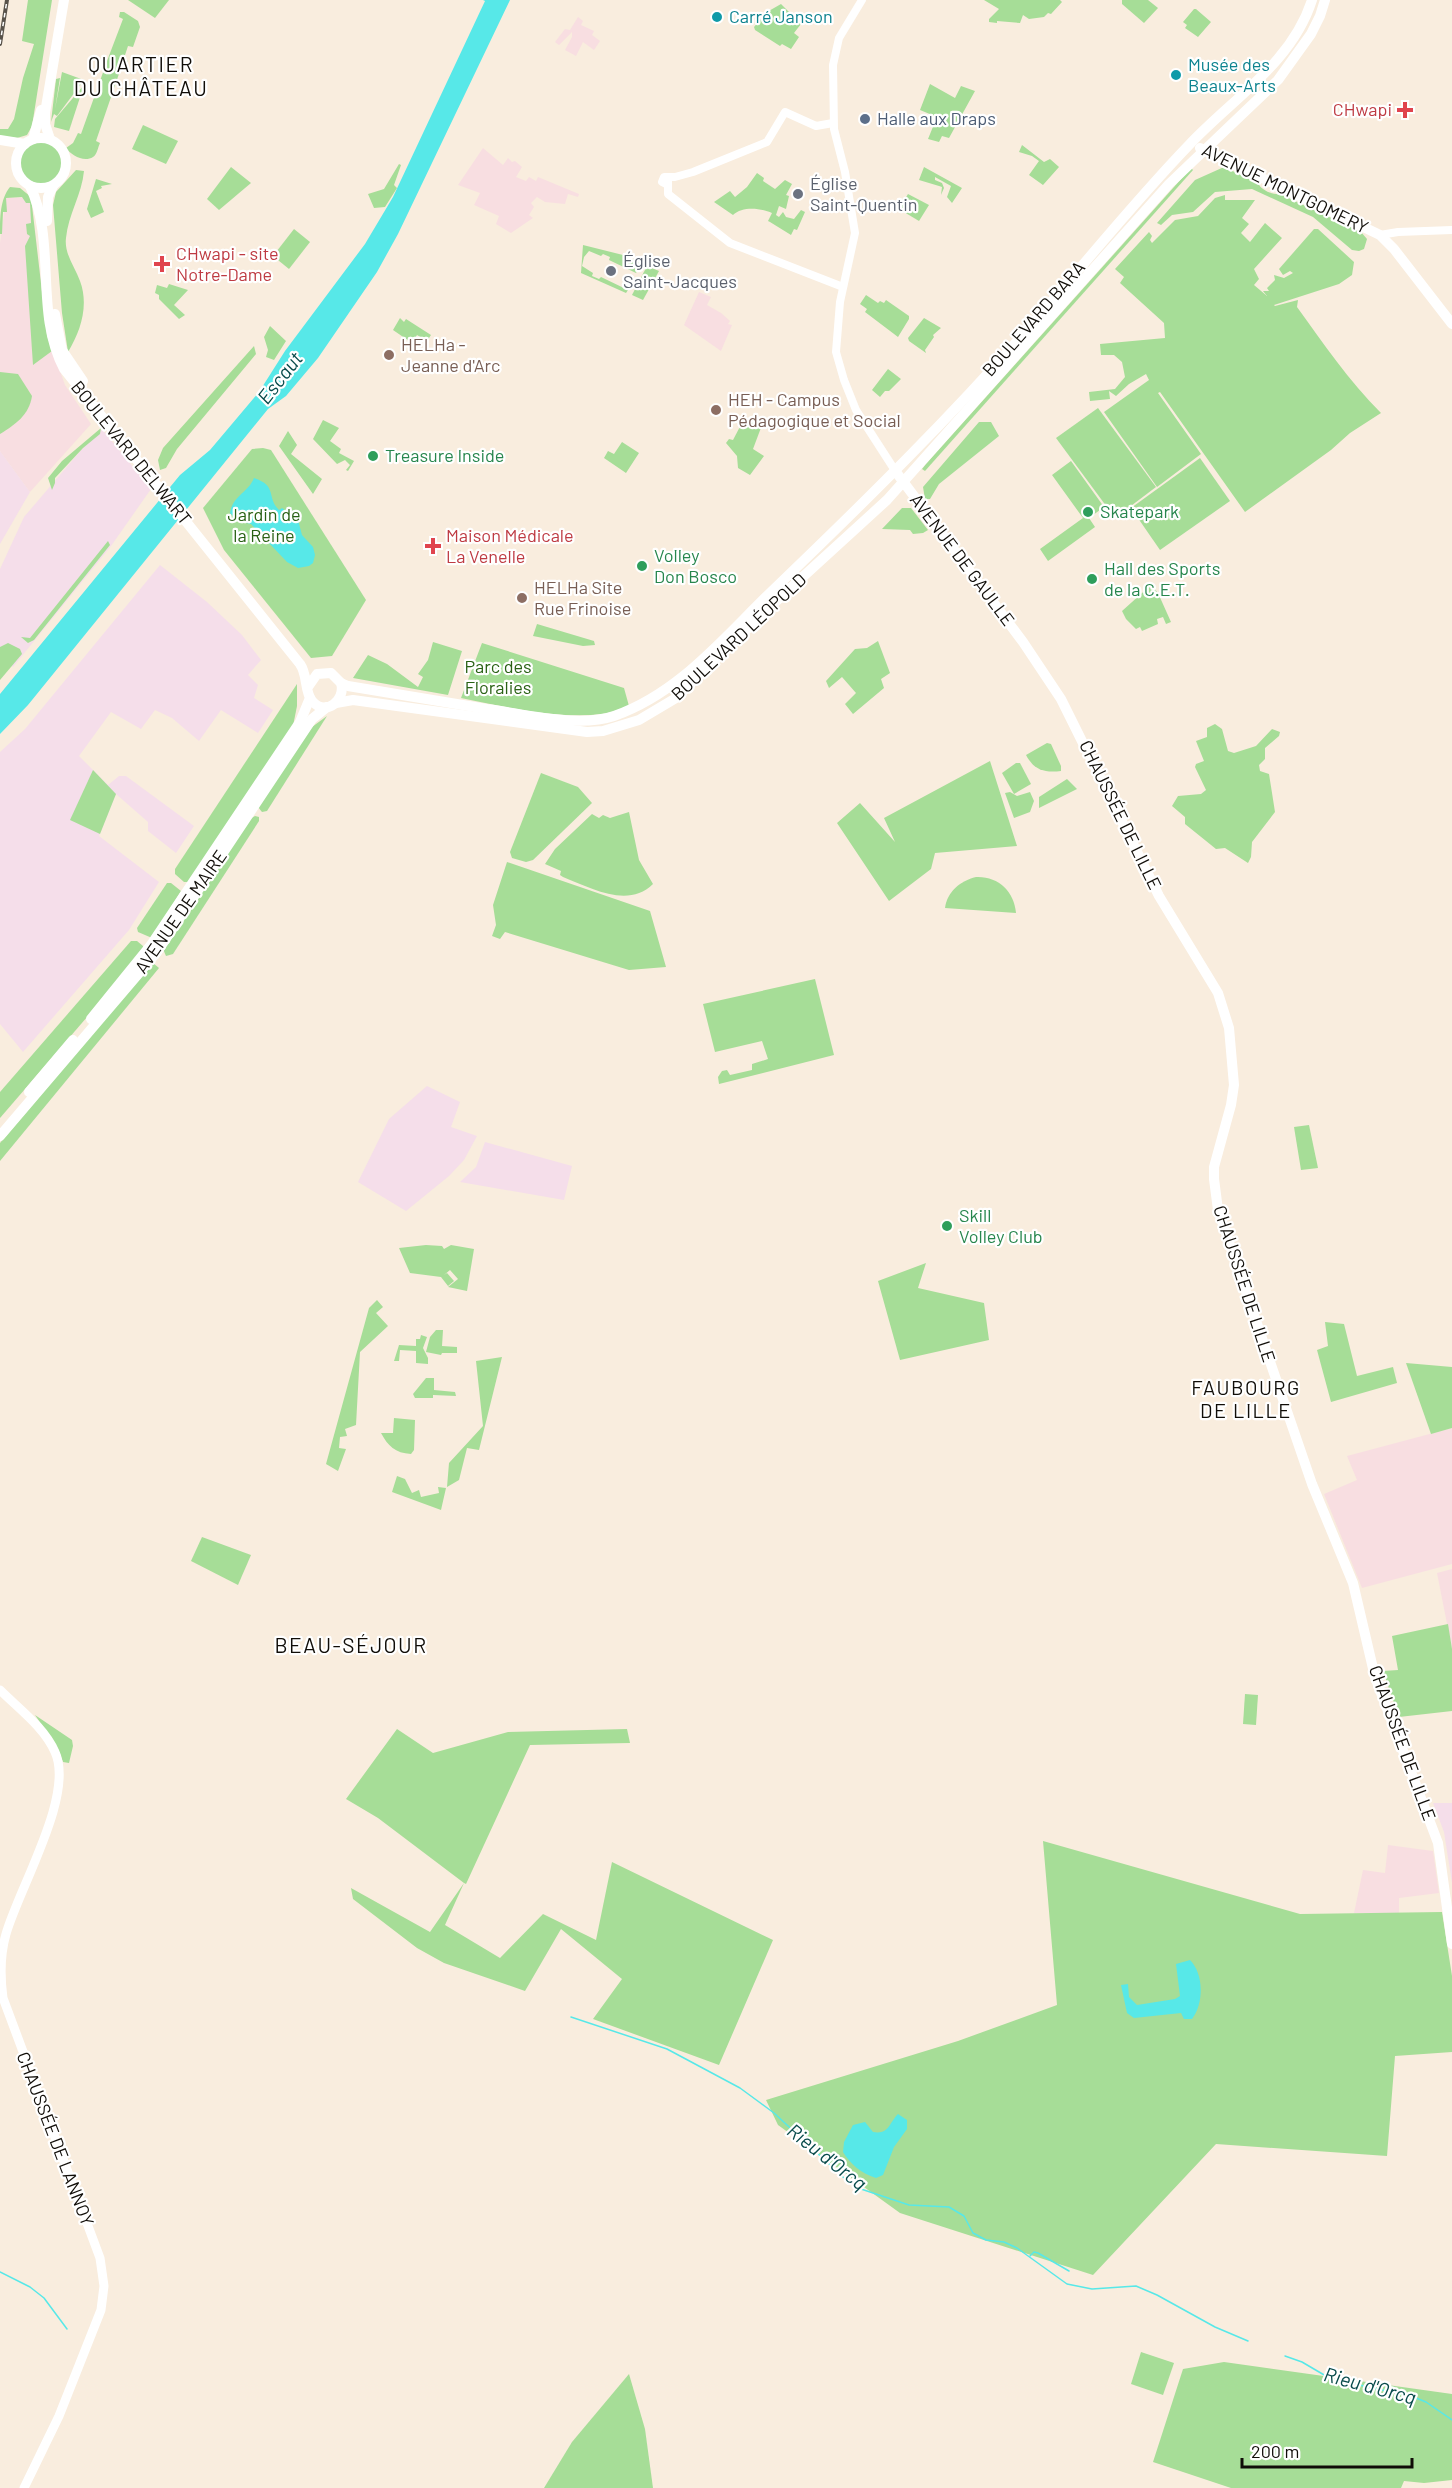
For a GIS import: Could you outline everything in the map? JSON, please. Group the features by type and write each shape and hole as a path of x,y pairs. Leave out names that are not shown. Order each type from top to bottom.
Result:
{"main road":[{"path":"16,158 29,141 41,108 58,0"},
{"path":"0,146 8,147 16,158 18,173 30,186 42,188 53,186 62,178 67,165 64,152 50,140 45,124 45,113 64,0"},
{"path":"1197,147 1265,75 1301,25 1312,0"},
{"path":"1197,147 1278,80 1311,34 1325,0"},
{"path":"0,140 50,140"},
{"name":"BOULEVARD BARA","path":"900,477 947,427 963,406 968,393 1041,314 1081,265 1170,165 1197,147"},
{"name":"BOULEVARD BARA","path":"900,477 1169,184 1197,147"},
{"name":"AVENUE MONTGOMERY","path":"1197,147 1380,235"},
{"name":"BOULEVARD DELWART","path":"30,186 40,211 50,329 54,350 64,369 151,473 300,664 304,670 309,692"},
{"name":"BOULEVARD DELWART","path":"53,186 48,197 47,221 56,321 62,350 77,374 151,473"},
{"path":"1380,235 1394,249 1452,324"},
{"name":"BOULEVARD LÉOPOLD","path":"367,703 564,730 587,732 621,727 658,710 676,698 771,605 871,513 900,477"},
{"name":"BOULEVARD LÉOPOLD","path":"341,682 356,688 566,720 600,720 639,705 664,692 688,673 900,477"},
{"name":"AVENUE DE GAULLE","path":"900,477 1028,649"},
{"name":"BOULEVARD DELWART","path":"198,532 304,661 322,672"},
{"name":"CHAUSSÉE DE LILLE","path":"1028,649 1077,728 1159,896 1211,980 1223,1006 1232,1047 1234,1085 1231,1105 1214,1167 1218,1210 1312,1484 1353,1583 1376,1677 1438,1843 1452,1944"},
{"path":"294,730 302,692 300,664"},
{"path":"332,705 342,694 341,682 335,675 322,672 313,678 309,692 317,705 332,705 353,700 367,703"},
{"name":"AVENUE DE MAIRE","path":"0,1126 150,945 300,722 309,692"},
{"path":"308,726 340,709 367,703"},
{"name":"AVENUE DE MAIRE","path":"0,1136 157,952 314,717 332,705"},
{"name":"CHAUSSÉE DE LANNOY","path":"0,1690 50,1743 58,1758 60,1784 55,1805 6,1936 2,1956 2,1986 11,2022 100,2258 104,2292 101,2310 59,2416 24,2488"}],"street":[{"path":"861,0 843,27 836,48 832,85 833,123 845,172 855,233 846,269 836,336 839,365 856,410 900,477"},
{"path":"833,123 816,126 785,112 767,142 667,181 668,194 718,235 737,245 843,287"},
{"path":"1380,235 1452,230"}],"shaded area":[{"path":"578,17 583,21 581,25 594,31 592,35 600,41 594,50 583,42 576,56 565,50 572,37 572,32 559,45 555,42 565,29 570,30"},
{"path":"483,148 503,165 508,158 522,167 516,177 526,181 529,177 536,181 538,177 579,194 578,197 568,194 565,204 545,202 537,197 531,203 534,207 529,215 533,218 511,233 496,224 499,216 474,205 480,193 458,185"},
{"path":"31,197 47,335 65,385 91,424 30,492 0,451 0,243 6,198"},
{"path":"699,292 711,297 707,305 721,313 730,321 728,324 732,325 721,351 684,325"},
{"path":"102,429 151,489 111,546 13,667 0,654 0,569 24,517"},
{"path":"0,451 30,492 0,544"},
{"path":"160,565 207,602 242,635 261,660 248,675 258,685 254,698 273,710 258,733 221,710 199,741 172,718 155,710 141,729 111,712 79,756 108,785 119,776 126,776 194,826 176,853 148,831 148,822 116,794 99,836 159,882 129,930 23,1052 0,1024 0,752 25,729"},
{"path":"427,1086 460,1102 451,1127 477,1136 464,1160 449,1176 406,1211 358,1182 389,1119"},
{"path":"485,1142 572,1166 564,1200 460,1182 476,1167"},
{"path":"1452,1428 1452,1564 1362,1588 1324,1494 1357,1480 1347,1456"},
{"path":"1452,1569 1452,1649 1437,1573"},
{"path":"1433,1803 1452,1803 1452,1883 1444,1832"},
{"path":"1388,1845 1433,1851 1439,1893 1399,1898 1399,1914 1354,1913 1363,1870 1385,1873"}],"green space":[{"path":"28,0 52,0 32,126 27,135 17,138 0,136 0,129 8,129 14,119 23,78 34,44 22,41"},
{"path":"128,0 169,0 155,18"},
{"path":"984,0 1060,0 1062,2 1051,14 1048,13 1044,17 1029,19 1023,15 1020,23 997,21 997,23 989,22 989,19 999,9"},
{"path":"1122,0 1148,0 1158,8 1144,23 1122,4"},
{"path":"781,4 801,24 794,33 799,37 791,49 782,44 780,46 755,30 754,27 767,12"},
{"path":"1194,9 1211,22 1198,37 1185,28 1187,25 1183,22"},
{"path":"120,12 138,21 140,27 133,47 128,46 124,58 128,61 123,62 96,141 100,143 96,153 89,159 82,159 74,156 66,148 73,143 78,133 81,134 106,64 103,62 107,61 123,19 119,17"},
{"path":"62,72 84,80 57,116 54,114 51,122 56,79 60,78 55,109"},
{"path":"930,84 955,98 961,86 975,91 949,138 942,136 939,142 928,139 937,117 920,110"},
{"path":"84,85 69,131 54,127 55,119"},
{"path":"143,125 178,141 166,164 132,149"},
{"path":"41,142 56,148 62,163 56,178 41,184 26,178 20,163 26,148"},
{"path":"1022,145 1044,162 1050,159 1059,167 1043,185 1029,175 1039,161 1019,152"},
{"path":"399,164 401,165 394,185 397,188 385,207 374,208 368,194 384,189"},
{"path":"231,167 251,183 219,210 207,199"},
{"path":"924,167 962,188 952,203 947,197 951,186 935,177 935,180 942,183 944,188 941,195 942,187 919,180"},
{"path":"1224,167 1258,183 1267,192 1280,194 1361,232 1367,239 1364,249 1352,250 1313,217 1252,189 1215,192 1193,212 1172,215 1161,225 1157,223 1195,180"},
{"path":"1191,168 1193,170 925,471 922,469 926,464"},
{"path":"76,170 84,171 81,188 67,229 66,244 68,255 83,290 84,308 80,327 68,352 62,313 53,205 56,192"},
{"path":"757,173 764,178 763,181 775,189 785,180 792,184 786,195 789,196 786,209 779,206 776,215 779,217 783,212 786,217 794,219 801,210 805,212 797,230 794,229 791,235 768,221 772,213 752,209 741,210 733,215 714,202 730,191 735,197 747,187"},
{"path":"96,179 112,184 101,186 102,188 96,191 104,212 91,218 87,209"},
{"path":"10,187 20,188 31,197 47,335 52,351 33,365 25,246 30,236 27,234 26,224 31,223 30,203 26,203 22,197 6,198 7,212 3,212 2,234 0,234 2,203"},
{"path":"908,194 929,205 919,221 899,209"},
{"path":"1225,195 1225,200 1255,200 1242,218 1249,224 1241,233 1250,242 1265,223 1282,238 1254,269 1259,279 1254,285 1267,296 1263,291 1269,291 1267,288 1275,280 1274,275 1284,278 1293,273 1290,271 1283,275 1279,269 1314,229 1318,229 1354,262 1352,275 1339,284 1274,305 1298,300 1297,307 1327,348 1381,413 1350,433 1331,450 1245,512 1160,392 1158,393 1201,454 1157,487 1104,412 1149,380 1146,374 1129,384 1116,396 1109,391 1110,399 1090,401 1089,392 1115,389 1125,377 1122,362 1114,355 1101,355 1100,344 1165,338 1164,323 1120,283 1124,277 1115,269 1149,232 1152,236 1150,240 1152,243 1175,220 1198,216 1215,198"},
{"path":"294,229 310,242 289,269 273,256"},
{"path":"583,245 623,255 641,263 636,273 609,260 610,257 603,254 601,256 589,251 584,257 582,266 593,273 592,276 599,279 601,277 628,290 626,293 581,273"},
{"path":"647,266 659,271 643,300 632,295"},
{"path":"169,284 188,290 174,305 185,315 179,319 155,293 157,285 167,288"},
{"path":"866,295 878,303 880,301 884,303 886,300 909,316 898,337 865,312 867,309 860,304"},
{"path":"400,318 404,322 406,319 431,335 427,341 417,335 412,343 393,330"},
{"path":"924,318 941,328 933,335 934,337 925,350 926,353 908,338"},
{"path":"270,326 286,341 274,360 266,357 268,350 264,337"},
{"path":"254,346 256,354 177,449 166,468 160,470 158,460 163,448"},
{"path":"888,369 901,379 880,397 872,390"},
{"path":"0,372 18,374 32,396 28,409 21,418 0,434"},
{"path":"1098,408 1156,487 1115,518 1056,438"},
{"path":"744,419 762,425 753,449 764,456 750,475 738,468 737,456 726,443 729,439 733,440"},
{"path":"323,420 339,428 330,441 341,449 339,453 354,461 348,471 346,470 350,465 345,460 337,464 313,439"},
{"path":"979,422 991,422 999,436 939,484 930,499 925,499 923,487"},
{"path":"101,428 100,434 83,448 55,478 52,490 48,478 62,461"},
{"path":"288,431 297,445 291,454 322,479 313,494 279,446"},
{"path":"622,442 639,453 626,473 604,458 608,451 614,454"},
{"name":"Jardin de la Reine","path":"252,449 271,450 366,600 332,656 311,658 224,550 203,508"},
{"path":"1200,458 1230,501 1160,550 1131,508"},
{"name":"Skatepark","path":"1071,461 1104,507 1089,518 1095,527 1048,561 1040,549 1083,518 1052,475"},
{"path":"902,508 911,508 928,530 913,534 910,530 882,529"},
{"path":"108,541 110,545 34,640 28,643 21,637 30,638"},
{"path":"1151,585 1158,593 1171,622 1166,624 1163,617 1157,619 1158,624 1142,631 1140,627 1136,629 1126,619 1122,611"},
{"path":"537,624 594,641 595,645 583,646 533,636"},
{"path":"878,641 890,673 881,679 884,688 853,714 845,704 856,693 842,677 829,688 826,681 855,649 867,648"},
{"path":"433,642 462,651 448,695 353,678 368,655 387,664 418,687 423,677 418,674 428,660"},
{"path":"8,643 20,649 22,654 0,680 0,647"},
{"name":"Parc des Floralies","path":"482,643 624,688 629,706 602,714 567,715 461,698"},
{"path":"297,684 297,706 293,726 189,882 184,882 175,874 175,869"},
{"path":"327,716 267,811 262,812 258,807 312,727"},
{"path":"1215,724 1222,729 1228,751 1234,753 1256,746 1272,729 1280,732 1279,736 1265,748 1265,759 1259,765 1260,771 1269,774 1275,812 1252,842 1251,857 1248,863 1225,848 1216,849 1185,824 1185,817 1172,806 1178,796 1201,794 1206,790 1195,767 1196,764 1204,761 1196,741 1207,737 1207,728"},
{"path":"1047,743 1051,744 1061,771 1040,769 1032,764 1026,755"},
{"path":"990,761 1017,846 935,853 931,869 889,901 837,823 860,803 895,842 884,818"},
{"path":"1016,763 1020,763 1031,784 1014,794 1002,773"},
{"path":"93,770 116,794 100,834 70,820"},
{"path":"541,773 578,787 592,803 533,860 526,862 512,858 510,852"},
{"path":"1067,779 1077,789 1039,808 1039,797"},
{"path":"1010,792 1017,796 1030,792 1034,801 1030,812 1014,818 1005,793"},
{"path":"629,812 639,860 653,884 643,891 621,896 597,891 563,877 560,875 561,871 545,864 555,849 592,814 599,818 603,815 610,818"},
{"path":"255,816 259,817 259,821 173,954 166,956 163,949 248,820"},
{"path":"507,862 650,911 666,967 629,970 505,932 500,939 492,936 496,925 493,905"},
{"path":"976,877 991,879 1003,886 1012,898 1016,913 945,908 948,897 955,888"},
{"path":"167,883 171,883 181,891 152,938 138,932 137,928"},
{"path":"131,941 137,941 143,946 144,951 0,1118 0,1092"},
{"path":"153,963 159,968 0,1161 0,1143"},
{"path":"815,979 834,1055 719,1084 718,1077 722,1071 727,1070 730,1075 752,1070 752,1064 768,1059 762,1041 715,1052 703,1004"},
{"path":"1309,1125 1318,1168 1301,1170 1294,1127"},
{"path":"451,1245 474,1249 467,1291 448,1287 458,1279 450,1270 444,1275 447,1273 454,1281 448,1286 441,1277 410,1273 399,1248 442,1246 444,1249"},
{"path":"926,1263 918,1288 984,1303 989,1340 900,1360 878,1281"},
{"path":"377,1300 383,1307 376,1313 388,1326 360,1352 356,1425 345,1429 347,1436 340,1437 339,1448 346,1449 338,1471 326,1464 369,1308"},
{"path":"1325,1322 1344,1324 1357,1376 1393,1367 1397,1383 1331,1402 1317,1350 1328,1346"},
{"path":"436,1330 443,1330 442,1346 457,1347 457,1353 442,1353 441,1355 426,1352 430,1337"},
{"path":"421,1335 427,1337 423,1348 428,1364 416,1363 416,1351 400,1350 399,1361 394,1361 399,1345 416,1346 416,1339 420,1339"},
{"path":"502,1357 479,1450 467,1448 459,1480 447,1487 449,1463 483,1426 476,1361"},
{"path":"1406,1363 1452,1367 1452,1428 1431,1434"},
{"path":"426,1378 434,1378 434,1390 455,1392 456,1396 433,1395 433,1398 415,1398 413,1394"},
{"path":"394,1418 415,1420 414,1450 411,1454 393,1448 381,1433 393,1433"},
{"path":"397,1476 405,1479 412,1493 419,1490 421,1497 439,1493 438,1487 446,1488 441,1510 392,1492"},
{"path":"202,1537 251,1555 238,1585 191,1561"},
{"path":"1448,1624 1452,1649 1452,1711 1399,1717 1383,1671 1398,1670 1392,1636"},
{"path":"1245,1694 1258,1695 1256,1725 1243,1724"},
{"path":"35,1715 72,1740 69,1763 63,1762 58,1749"},
{"path":"397,1729 433,1753 508,1732 627,1729 630,1743 530,1745 466,1884 378,1818 346,1799"},
{"path":"1043,1841 1300,1914 1442,1912 1452,1976 1452,2052 1395,2056 1387,2156 1216,2144 1093,2275 900,2213 778,2125 766,2100 958,2041 1057,2005"},
{"path":"612,1862 773,1940 719,2065 593,2019 622,1979 561,1929 525,1991 444,1963 417,1948 353,1899 351,1888 430,1932 464,1883 445,1925 500,1958 543,1914 596,1940"},
{"path":"1141,2352 1174,2363 1163,2395 1131,2384"},
{"path":"1224,2362 1452,2394 1452,2480 1424,2483 1404,2481 1401,2488 1231,2488 1153,2462 1183,2369"},
{"path":"629,2374 645,2429 653,2488 544,2488 572,2442"}],"water":[{"name":"Escaut","path":"483,0 510,0 398,234 377,272 318,358 286,396 268,409 28,705 0,734 0,694 180,475 210,450 259,392 285,351 365,244 393,197 485,1"},
{"path":"254,478 269,488 279,510 282,508 298,520 302,535 313,547 315,555 313,563 309,566 298,568 287,562 251,524 238,521 230,513 234,502"},
{"path":"1190,1960 1198,1973 1201,1989 1199,2005 1192,2019 1184,2019 1181,2013 1134,2018 1127,2013 1121,1985 1128,1984 1129,1997 1137,2005 1175,1999 1180,1996 1176,1964"},
{"path":"898,2114 907,2120 907,2129 894,2147 883,2175 876,2178 853,2165 843,2152 844,2142 853,2125 865,2122 873,2132 882,2132 888,2128"}],"waterway":[{"name":"Rieu d'Orcq","path":"571,2017 667,2049 740,2088 774,2113 843,2177 861,2189 909,2205 949,2207 964,2216 973,2233 986,2240 1004,2242 1017,2248 1067,2284 1092,2289 1136,2286 1215,2327 1248,2341"},
{"path":"1030,2256 1034,2252 1038,2253 1069,2271"},
{"path":"0,2272 30,2287 44,2298 67,2329"},
{"name":"Rieu d'Orcq","path":"1285,2356 1302,2362 1331,2379 1411,2396 1426,2402 1452,2420"}],"railway":[{"path":"0,44 7,0"}],"place":[{"name":"Carré Janson","path":"717,17"},
{"name":"Musée des Beaux-Arts","path":"1176,75"},
{"name":"CHwapi","path":"1405,110"},
{"name":"Halle aux Draps","path":"865,119"},
{"name":"Église Saint-Quentin","path":"798,194"},
{"name":"CHwapi - site Notre-Dame","path":"162,264"},
{"name":"Église Saint-Jacques","path":"611,271"},
{"name":"HELHa - Jeanne d'Arc","path":"389,355"},
{"name":"HEH - Campus Pédagogique et Social","path":"716,410"},
{"name":"Treasure Inside","path":"373,456"},
{"name":"Skatepark","path":"1088,512"},
{"name":"Maison Médicale La Venelle","path":"433,546"},
{"name":"Volley Don Bosco","path":"642,566"},
{"name":"Hall des Sports de la C.E.T.","path":"1092,579"},
{"name":"HELHa Site Rue Frinoise","path":"522,598"},
{"name":"Skill Volley Club","path":"947,1226"}],"district":[{"name":"QUARTIER DU CHÂTEAU","path":"141,77"},
{"name":"FAUBOURG DE LILLE","path":"1246,1400"},
{"name":"BEAU-SÉJOUR","path":"351,1646"}]}
